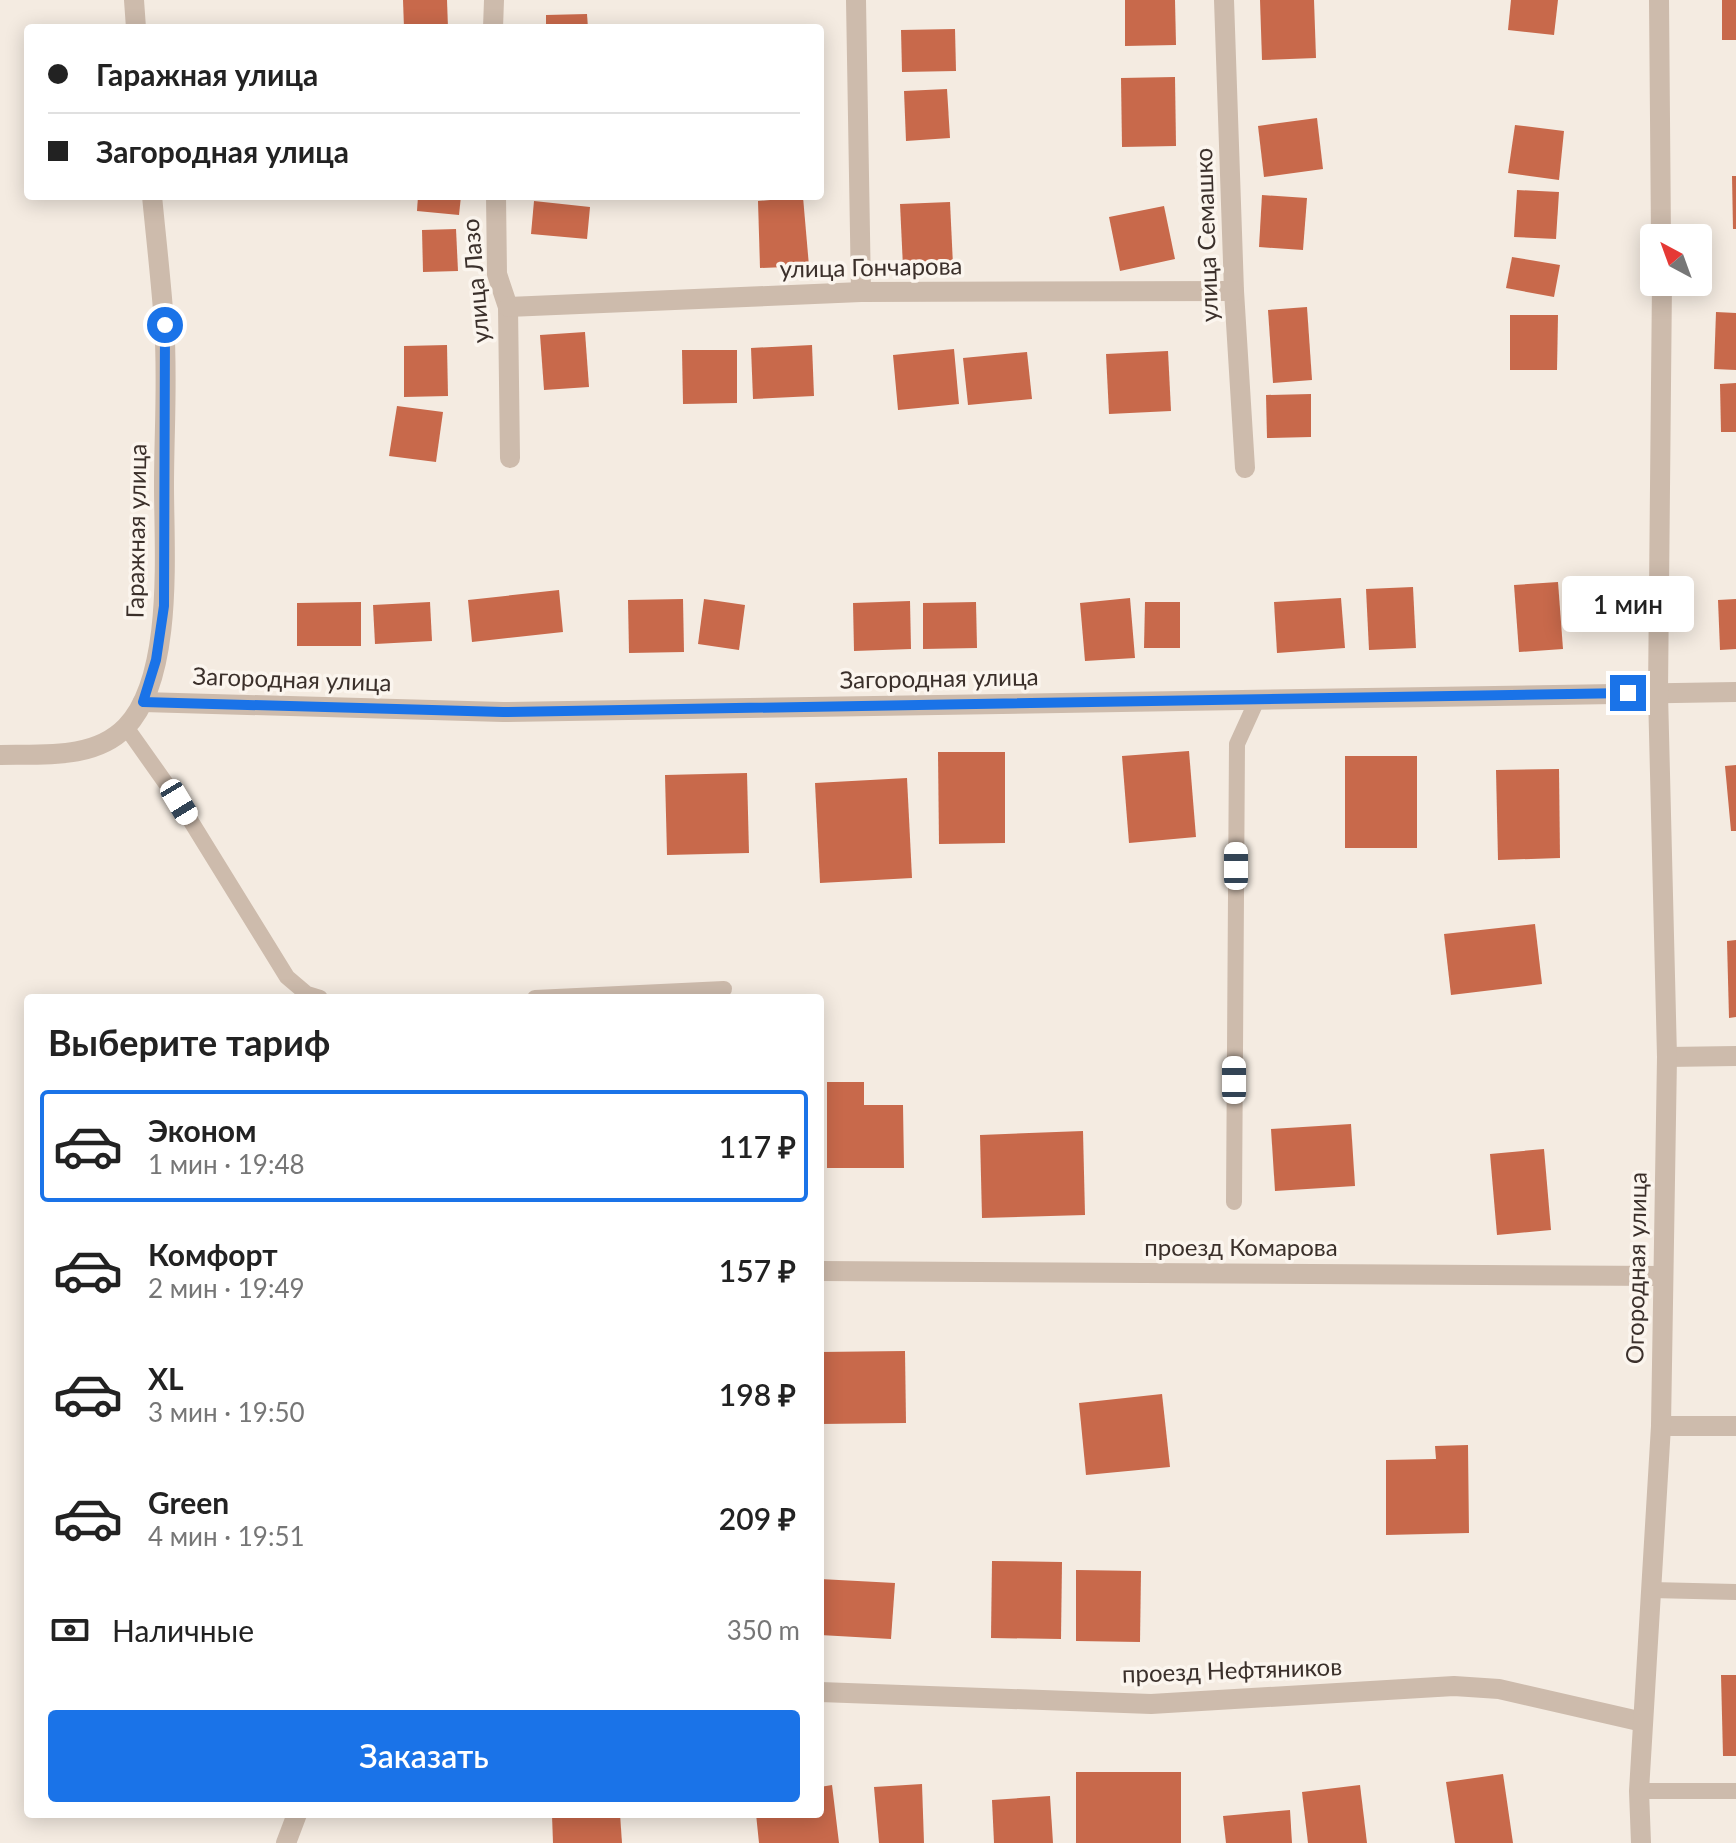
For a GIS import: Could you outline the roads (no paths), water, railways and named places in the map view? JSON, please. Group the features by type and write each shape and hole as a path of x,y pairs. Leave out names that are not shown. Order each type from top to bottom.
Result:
{"street":[{"path":"134,0 136,24"},
{"path":"493,24 494,0"},
{"path":"856,0 861,292"},
{"name":"улица Семашко","path":"1224,0 1234,291 1245,468"},
{"path":"1659,0 1661,224"},
{"name":"Гаражная улица","path":"0,755 69,754 103,743 126,727 143,702 156,660 164,606 165,325 152,200"},
{"name":"улица Лазо","path":"496,200 497,274 508,307 510,458"},
{"name":"улица Гончарова","path":"508,307 861,292 1234,291"},
{"name":"Огородная улица","path":"1641,1843 1639,1791 1661,1426 1667,1057 1658,693 1662,296"},
{"name":"Загородная улица","path":"143,702 503,712 1736,692"},
{"path":"1667,1057 1736,1056"},
{"name":"проезд Комарова","path":"824,1271 1663,1276"},
{"path":"1661,1426 1736,1426"},
{"name":"проезд Нефтяников","path":"824,1692 1151,1704 1454,1686 1499,1689 1643,1722"},
{"path":"286,1843 295,1818"}],"lane":[{"path":"1234,1202 1237,744 1257,700"},
{"path":"126,727 179,802 287,977 307,994"},
{"path":"619,994 724,989"},
{"path":"1651,1590 1736,1592"},
{"path":"1639,1791 1736,1791"}]}
